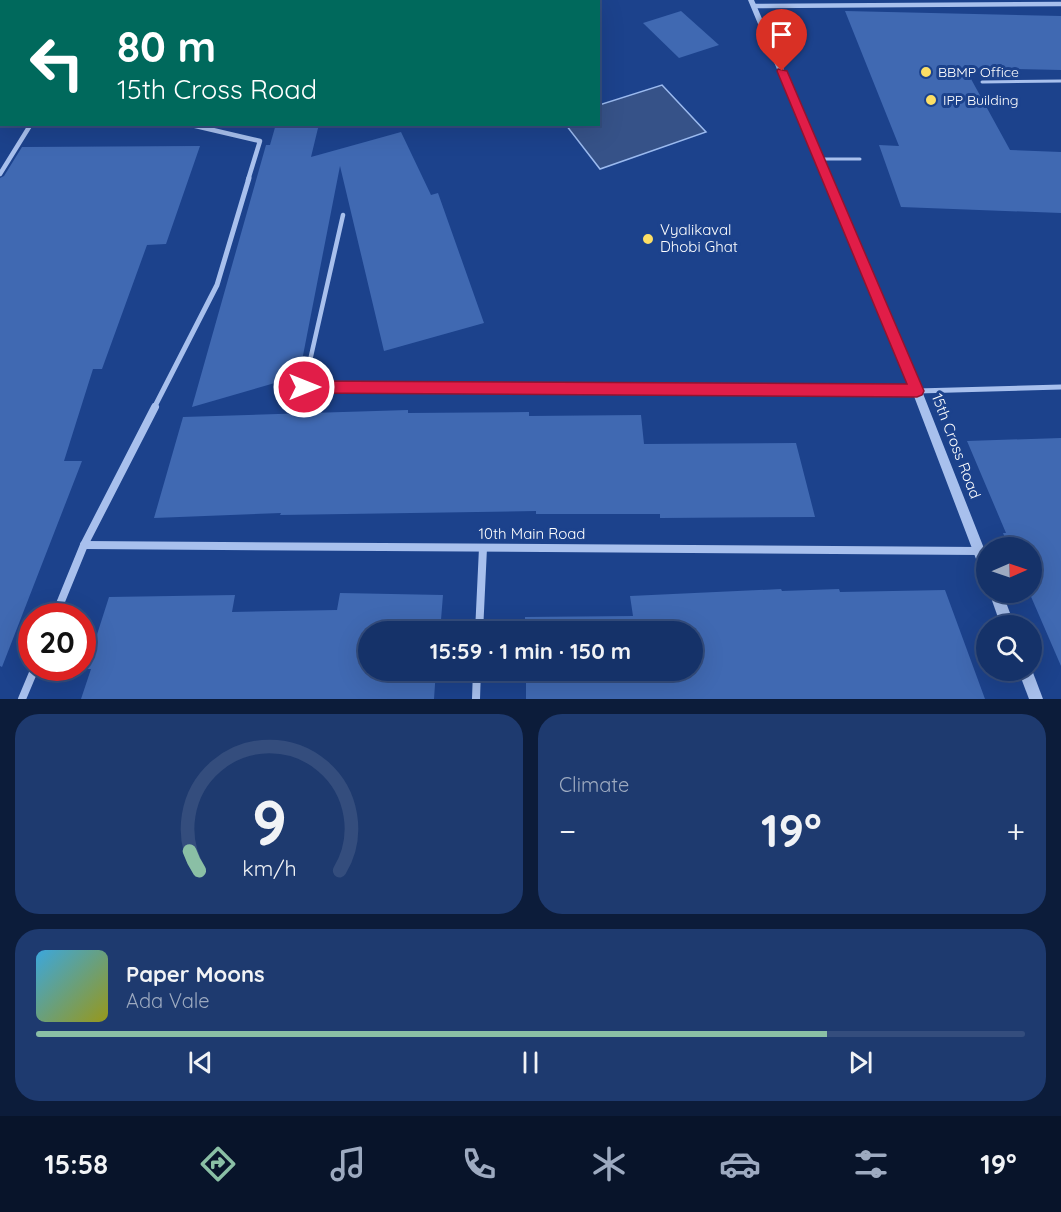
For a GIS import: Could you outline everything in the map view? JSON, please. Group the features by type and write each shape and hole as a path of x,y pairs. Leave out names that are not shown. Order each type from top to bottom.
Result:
{"street":[{"path":"753,3 1061,4"},
{"name":"15th Cross Road","path":"753,3 917,391 976,543"},
{"path":"0,174 30,126"},
{"path":"60,603 84,545 217,285 260,141 196,126"},
{"path":"917,391 1061,387"},
{"name":"10th Main Road","path":"84,545 976,551"},
{"path":"480,621 483,548"},
{"path":"22,699 29,681"},
{"path":"476,699 477,681"},
{"path":"1029,681 1036,699"}],"lane":[{"path":"982,82 1061,81"},
{"path":"819,159 860,159"},
{"path":"343,215 304,387 917,391"}],"water":[{"path":"662,85 706,132 600,169 567,126 600,126 600,105"}],"building":[{"path":"681,11 719,45 679,58 643,23"},
{"path":"845,11 1061,16 1061,70 965,68 1010,150 1061,152 1061,213 901,207 879,145 899,146"},
{"path":"275,126 319,126 311,157 401,132 431,195 438,193 484,323 384,351 340,166 299,376 192,407 266,145 270,145"},
{"path":"200,146 166,244 147,245 102,369 93,369 64,461 82,461 27,603 18,603 18,626 2,667 0,666 0,178 4,176 22,147"},
{"path":"408,410 408,413 529,412 529,416 641,415 644,444 796,443 815,517 660,518 660,514 536,514 536,511 280,515 281,513 154,518 183,417"},
{"path":"1061,438 1061,666 1042,622 1042,615 1039,615 1034,603 1042,603 1042,537 1005,537 1003,533 1006,533 967,441"},
{"path":"781,589 782,591 839,589 840,592 945,590 976,674 976,681 978,681 985,699 526,699 526,681 703,681 703,621 525,621 525,617 633,616 630,596"},
{"path":"340,593 443,595 441,621 358,621 358,681 435,681 434,699 81,699 87,681 96,681 96,638 109,597 235,595 232,612 337,610"}],"place":[{"name":"BBMP Office","path":"926,72"},
{"name":"IPP Building","path":"931,100"},
{"name":"Vyalikaval Dhobi Ghat","path":"648,239"}],"route":[{"path":"304,387 917,391 782,71"}]}
